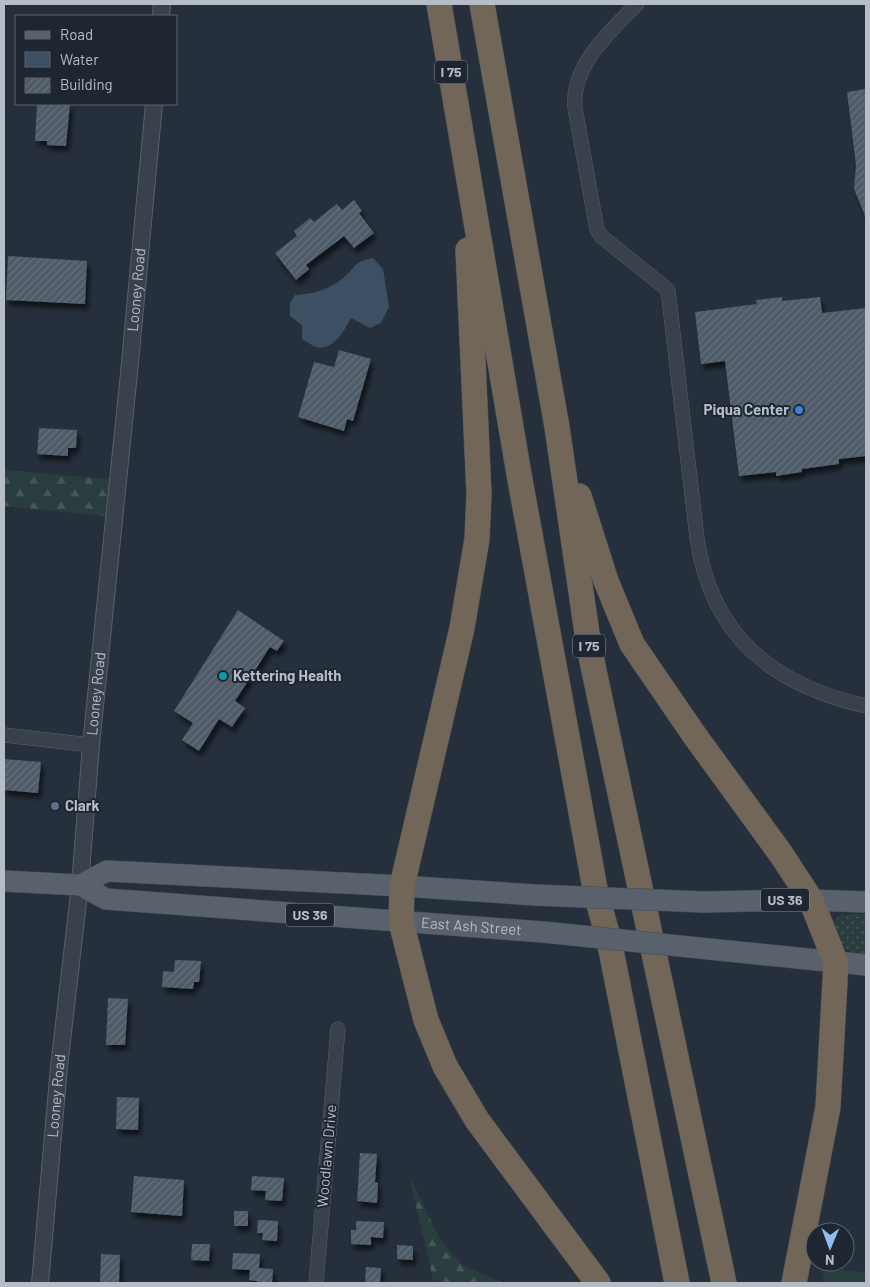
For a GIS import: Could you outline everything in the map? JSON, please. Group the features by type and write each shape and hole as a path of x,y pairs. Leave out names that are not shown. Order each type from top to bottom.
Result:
{"highway":[{"name":"I 75","path":"439,4 520,480 596,894 608,940 677,1283"},
{"name":"I 75","path":"482,4 557,427 589,647 724,1283"},
{"path":"462,140 479,494 477,539 462,628 402,886 401,922 426,1020 444,1066 477,1120 598,1283"},
{"path":"557,427 606,581 632,644 695,736 781,854 811,900 836,962 828,1107 794,1283"}],"main road":[{"name":"US 36","path":"80,885 107,871 402,886 535,895 704,902 811,900 866,902"},
{"name":"East Ash Street","path":"4,881 80,885 106,899 544,932 866,965"}],"street":[{"path":"637,4 597,46 584,67 576,88 576,113 597,230 602,237 668,290 697,538 705,576 724,616 746,645 762,660 780,674 801,686 866,706"},
{"name":"Looney Road","path":"40,1283 59,1067 80,885 91,745 128,392 154,105"},
{"path":"4,735 91,745"},
{"name":"Woodlawn Drive","path":"316,1283 338,1029"}],"green space":[{"path":"4,470 119,480 115,517 4,506"},
{"path":"841,914 866,914 866,954 853,953 840,942 831,924"},
{"path":"409,1175 439,1237 463,1266 504,1283 434,1283"},
{"path":"866,1270 866,1283 822,1283 824,1272 861,1272"}],"water":[{"path":"373,258 383,269 389,307 381,323 370,328 351,318 338,339 328,346 316,347 302,339 302,325 290,316 290,303 295,295 325,289 342,279 361,261"}],"building":[{"path":"866,89 866,218 854,189 856,165 847,92"},
{"path":"37,105 70,105 66,146 47,145 47,141 35,141"},
{"path":"354,200 362,211 359,213 374,233 354,248 344,236 306,265 309,269 296,280 275,253 297,236 294,231 310,218 314,222 337,204 342,210"},
{"path":"8,256 87,261 85,304 6,300"},
{"name":"Piqua Center","path":"782,297 782,301 820,297 822,313 866,308 866,456 839,459 839,464 802,469 802,472 776,476 776,472 739,476 725,361 701,364 695,312 757,304 756,300"},
{"path":"339,350 371,359 353,421 347,419 344,431 298,417 314,362 334,367"},
{"path":"39,428 77,430 76,448 68,448 68,456 37,454"},
{"name":"Kettering Health","path":"238,610 284,641 277,651 270,647 235,701 245,708 232,727 219,719 199,751 182,740 193,723 174,711"},
{"path":"4,759 41,762 38,793 4,790"},
{"path":"175,960 201,961 199,982 194,982 193,989 162,987 163,971 174,972"},
{"path":"108,998 128,999 125,1045 106,1045"},
{"path":"117,1097 139,1098 138,1130 116,1129"},
{"path":"360,1153 377,1154 375,1182 378,1183 377,1203 357,1201"},
{"path":"134,1176 184,1180 182,1216 131,1212"},
{"path":"252,1176 284,1178 282,1201 265,1200 266,1191 251,1190"},
{"path":"234,1211 248,1211 248,1226 234,1226"},
{"path":"258,1220 278,1221 277,1241 262,1240 263,1233 257,1233"},
{"path":"356,1221 384,1222 383,1238 371,1237 371,1245 351,1244 351,1230 356,1230"},
{"path":"192,1244 210,1244 209,1261 191,1260"},
{"path":"397,1245 413,1246 413,1260 397,1259"},
{"path":"233,1253 260,1254 259,1268 273,1269 272,1283 257,1283 257,1281 249,1280 250,1270 232,1269"},
{"path":"101,1254 120,1255 119,1283 100,1283"},
{"path":"366,1267 381,1268 380,1283 365,1283"}],"place":[{"name":"Piqua Center","path":"799,410"},
{"name":"Kettering Health","path":"223,676"},
{"name":"Clark","path":"55,806"}]}
